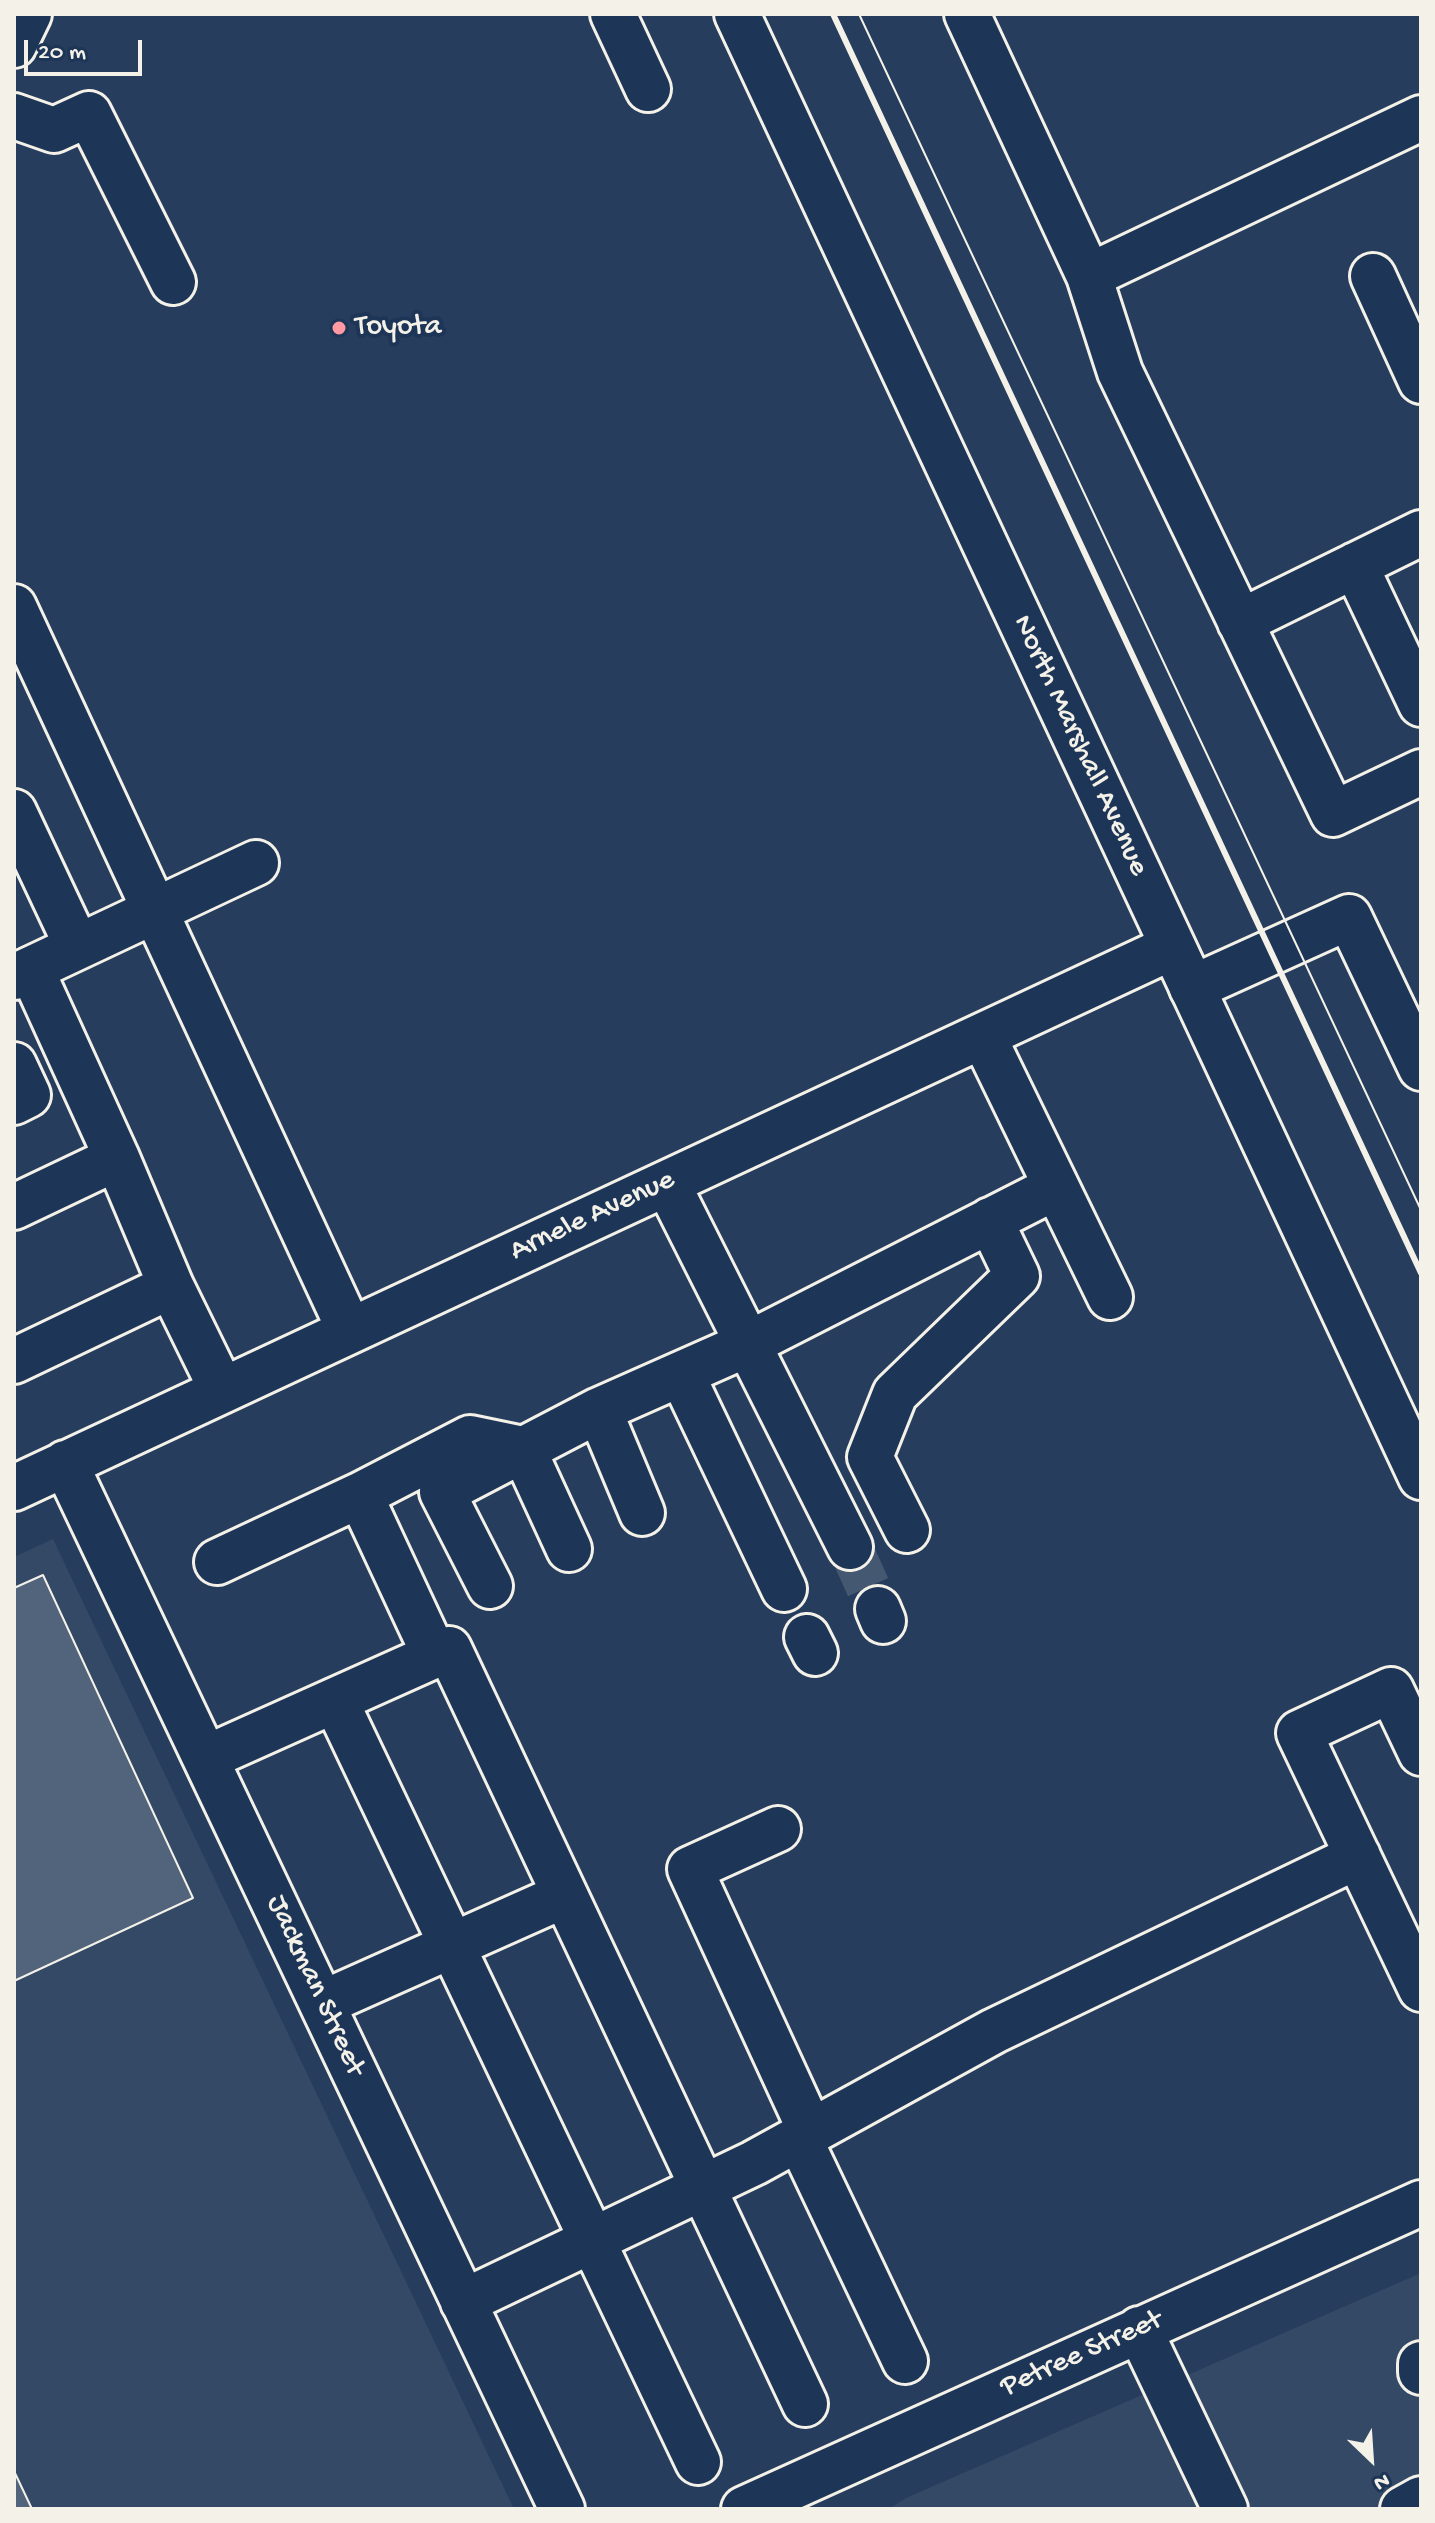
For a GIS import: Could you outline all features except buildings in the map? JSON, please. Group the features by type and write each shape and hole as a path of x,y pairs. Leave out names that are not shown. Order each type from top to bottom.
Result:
{"street":[{"path":"14,45 29,14"},
{"path":"613,14 648,89"},
{"name":"North Marshall Avenue","path":"737,14 1421,1477"},
{"path":"967,14 1089,276 1120,372 1333,814 1421,772"},
{"path":"14,116 54,130 89,114 173,282"},
{"path":"1089,276 1421,118"},
{"path":"1373,276 1421,381"},
{"path":"1240,622 1421,533"},
{"path":"1355,565 1421,704"},
{"path":"14,607 350,1331"},
{"path":"14,812 77,946"},
{"path":"222,1390 171,1286 117,1158 23,973 256,863"},
{"path":"1192,988 1349,917 1421,1068"},
{"name":"Arnele Avenue","path":"14,1488 1172,947"},
{"path":"983,1036 1110,1297"},
{"path":"14,1065 28,1095 14,1102"},
{"path":"14,1207 117,1158"},
{"path":"667,1183 850,1547"},
{"path":"490,1586 442,1492 599,1410 748,1344 1056,1187"},
{"path":"907,1530 870,1457 895,1394 1017,1276 990,1220"},
{"path":"14,1361 171,1286"},
{"path":"682,1375 784,1589"},
{"path":"599,1410 642,1513"},
{"path":"217,1562 360,1495 470,1438 523,1449"},
{"path":"523,1449 569,1549"},
{"name":"Jackman Street","path":"65,1463 562,2509"},
{"path":"360,1495 435,1656"},
{"path":"206,1758 449,1649 805,2404"},
{"path":"1421,1753 1391,1690 1299,1733 1421,1989"},
{"path":"335,1700 698,2462"},
{"path":"778,1829 690,1869 905,2361"},
{"path":"463,2302 805,2135 994,2031 1358,1856"},
{"path":"323,2003 565,1895"},
{"name":"Petree Street","path":"744,2509 1421,2203"},
{"path":"1139,2329 1225,2509"},
{"path":"1421,2364 1421,2372"},
{"path":"1403,2509 1421,2499"}],"shaded area":[{"path":"53,1539 514,2509 14,2509 14,1557"},
{"path":"1421,2273 1421,2509 889,2509 906,2498"}],"tunnel":[{"path":"850,1547 878,1609"}],"tram line":[{"path":"859,14 1421,1210"}],"railway":[{"path":"833,14 1421,1273"}],"place":[{"name":"Toyota","path":"339,328"}]}
